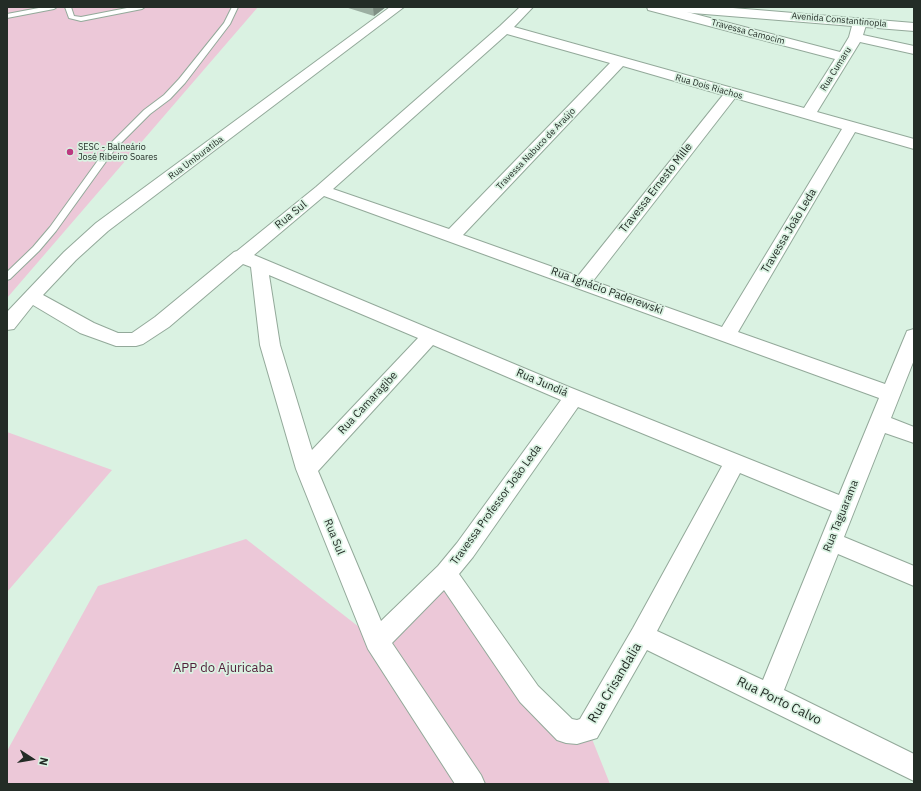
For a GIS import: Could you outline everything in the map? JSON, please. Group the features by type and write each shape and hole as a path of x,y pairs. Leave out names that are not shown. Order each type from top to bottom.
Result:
{"street":[{"name":"Rua Umburatiba","path":"7,324 31,296 70,256 102,227 398,7"},
{"name":"Rua Sul","path":"31,296 87,328 116,339 136,339 249,260 322,190 505,29 527,7"},
{"name":"Travessa Camocim","path":"653,7 843,57"},
{"name":"Avenida Constantinopla","path":"668,7 914,27"},
{"name":"Rua Cumaru","path":"808,114 856,37 860,22"},
{"name":"Rua Dois Riachos","path":"505,29 731,94 914,144"},
{"path":"856,37 914,50"},
{"name":"Travessa Nabuco de Araújo","path":"452,236 619,62"},
{"name":"Travessa Ernesto Mille","path":"582,282 731,94"},
{"name":"Travessa João Leda","path":"727,335 851,127"},
{"name":"Rua Ignácio Paderewski","path":"322,190 582,282 890,394"},
{"name":"Rua Sul","path":"249,260 270,345 306,469 377,641 472,784"},
{"name":"Rua Jundiá","path":"249,260 574,397 845,508"},
{"name":"Rua Taguarama","path":"769,696 914,336"},
{"name":"Rua Camaragibe","path":"306,469 430,337"},
{"name":"Travessa Professor João Leda","path":"377,641 446,573 465,550 574,397"},
{"path":"879,422 914,435"},
{"name":"Rua Crisandalia","path":"446,573 529,694 566,731 578,732 588,729 642,636 735,462"},
{"path":"831,541 914,576"},
{"name":"Rua Porto Calvo","path":"642,636 769,696 914,768"}],"lane":[{"path":"7,16 54,7"},
{"path":"68,7 71,17 81,19 142,7"},
{"path":"7,277 36,249 70,207 97,166 117,142 147,112 167,96 182,81 232,16 235,7"},
{"path":"738,7 752,14"}],"green space":[{"name":"SESC - Balneário José Ribeiro Soares","path":"7,7 258,7 7,298"},
{"path":"7,432 112,470 7,592"},
{"name":"APP do Ajuricaba","path":"246,539 377,641 446,573 529,694 588,729 610,784 7,784 7,751 98,586"}],"place":[{"name":"SESC - Balneário José Ribeiro Soares","path":"70,152"}]}
